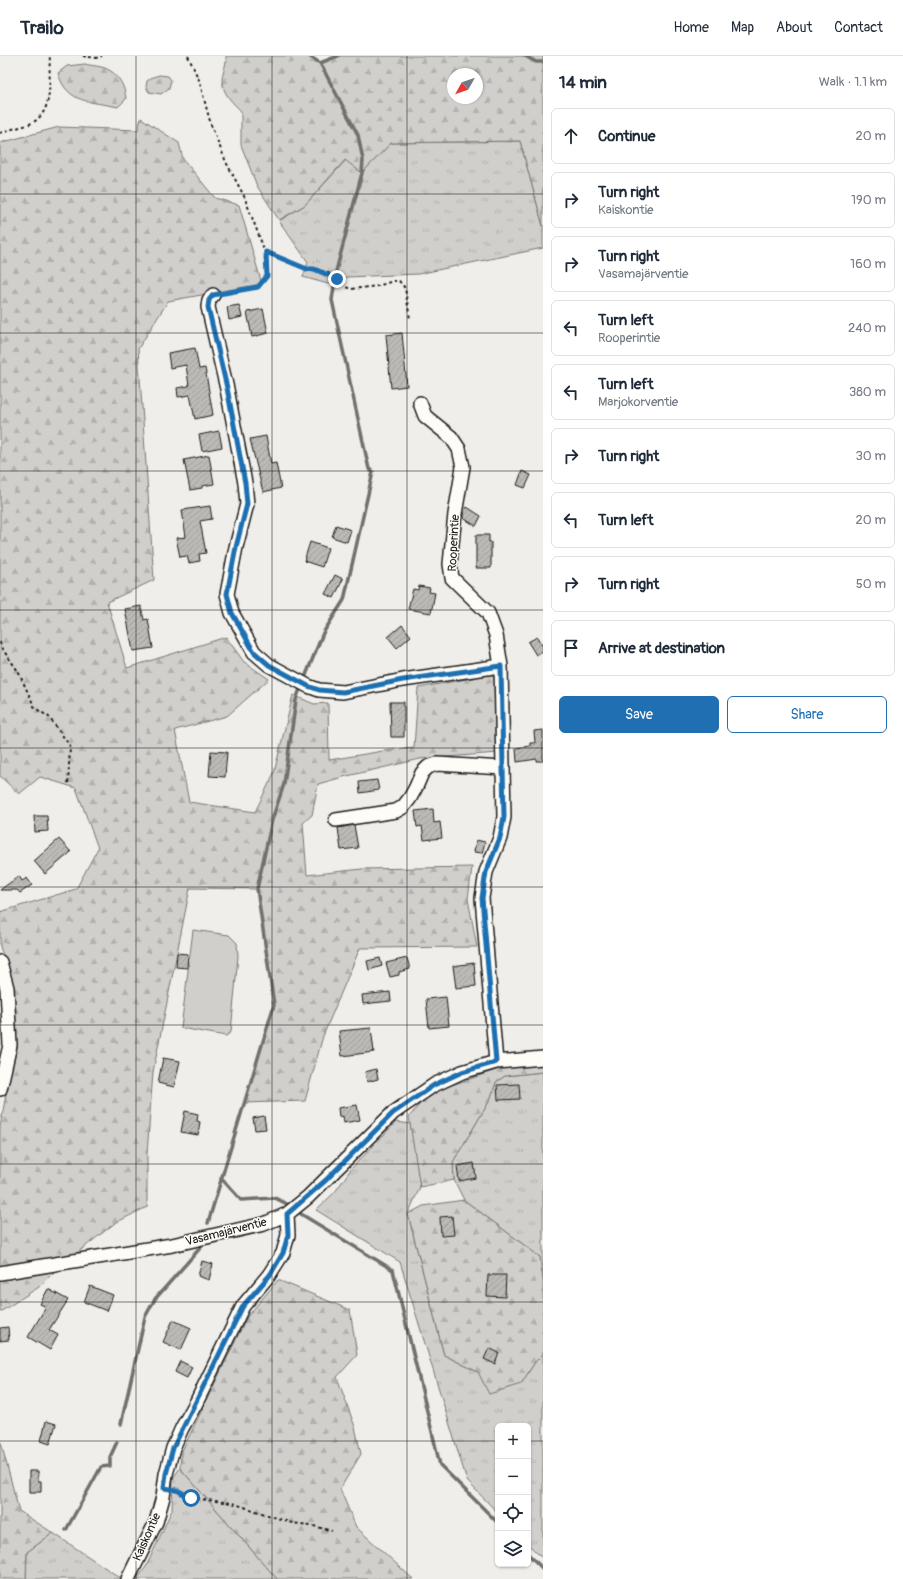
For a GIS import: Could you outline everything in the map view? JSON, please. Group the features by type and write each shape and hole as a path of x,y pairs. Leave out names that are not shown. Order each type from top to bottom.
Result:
{"street":[{"path":"213,295 209,300 208,307 227,388 245,483 247,504 236,547 227,594 232,613 254,652 269,665 303,684 319,690 343,692 403,680 501,666"},
{"name":"Rooperintie","path":"420,403 425,416 451,437 459,449 463,466 452,542 450,564 452,578 488,613 496,635 501,666 504,817 500,838 486,872 482,898 496,1062"},
{"path":"336,820 396,811 403,807 416,787 422,773 428,767 437,764 502,768"},
{"path":"0,962 7,988 10,1045 0,1089"},
{"name":"Vasamajärventie","path":"0,1273 172,1245 264,1224 287,1214 326,1180 393,1113 434,1085 462,1072 496,1062 543,1058"},
{"name":"Kaiskontie","path":"128,1579 156,1522 163,1497 166,1474 173,1448 243,1306 270,1275 283,1253 288,1235 287,1214"}],"path":[{"path":"0,133 11,128 28,125 43,114 50,96 50,56"},
{"path":"83,56 96,58 102,56"},
{"path":"188,56 200,80 211,125 226,162 244,196 266,252 267,276 258,287 213,295"},
{"path":"266,252 307,269 314,269 328,274 351,289 378,286 393,281 399,281 405,288 410,319"},
{"path":"0,642 1,647 18,670 35,708 48,717 70,746 68,786"},
{"path":"164,1488 177,1490 191,1498 232,1503 292,1523 310,1525 332,1531"}],"green space":[{"path":"226,56 309,56 320,63 338,56 543,56 543,226 520,141 391,143 362,173 345,160 305,205 279,220 257,186 241,145 241,111 224,90 222,78"},
{"path":"85,64 107,69 119,79 126,99 118,107 90,102 74,96 67,91 58,73 67,66"},
{"path":"159,75 168,76 171,80 169,88 161,94 149,92 146,87 147,81"},
{"path":"141,118 179,143 183,159 215,198 239,205 262,284 168,301 138,349 154,580 107,602 127,668 226,637 244,662 269,679 227,716 175,730 189,802 255,812 274,773 293,695 314,704 328,703 329,760 383,751 414,748 418,688 494,674 498,753 420,759 318,784 312,815 303,823 307,875 362,869 472,867 468,899 477,947 360,948 323,1036 305,1101 244,1103 274,1005 257,889 190,888 153,1072 147,1154 147,1207 115,1223 58,1268 39,1287 0,1312 0,1127 15,1046 6,963 0,947 0,912 76,889 98,848 76,788 40,777 19,794 0,776 0,143 59,127 138,130"},
{"path":"520,141 543,226 543,248 418,274 347,277 328,284 303,277 308,262 279,221 305,205 346,160 362,173 391,143"},
{"path":"193,930 229,935 237,943 238,956 231,1032 226,1036 181,1028"},
{"path":"543,1064 543,1072 505,1076 496,1082 490,1100 453,1162 454,1180 420,1187 409,1117 423,1100 440,1089 505,1067"},
{"path":"543,1072 543,1281 540,1257 464,1200 454,1180 453,1162 490,1100 496,1082 505,1076"},
{"path":"396,1122 411,1124 420,1187 408,1214 444,1355 478,1372 521,1384 535,1362 543,1354 543,1559 531,1547 531,1423 495,1423 495,1510 467,1481 400,1262 316,1210 335,1192 351,1169"},
{"path":"464,1200 540,1257 543,1281 543,1354 535,1362 521,1384 489,1394 478,1372 444,1355 408,1214 423,1206"},
{"path":"278,1280 350,1310 357,1355 337,1377 355,1427 361,1454 340,1489 356,1527 413,1579 277,1579 180,1468 181,1453 247,1317"},
{"path":"0,1439 19,1511 53,1533 27,1552 26,1579 0,1579"},
{"path":"180,1468 277,1579 137,1579 146,1567 172,1510 173,1478"},
{"path":"53,1533 122,1579 26,1579 27,1552"}],"building":[{"path":"239,305 242,317 229,320 227,307"},
{"path":"263,309 268,333 252,337 247,312"},
{"path":"402,333 407,386 391,388 386,335"},
{"path":"195,348 199,369 205,368 213,415 195,419 190,395 178,397 177,388 189,386 186,365 170,368 168,353"},
{"path":"219,431 222,447 202,451 199,435"},
{"path":"266,436 271,464 276,463 281,488 263,492 250,439"},
{"path":"209,455 214,484 190,490 184,460"},
{"path":"522,471 531,475 525,488 517,485"},
{"path":"210,506 212,519 200,521 206,553 199,554 200,561 189,563 187,556 180,557 176,538 186,537 182,510"},
{"path":"467,507 481,516 476,526 463,518 463,514"},
{"path":"336,525 351,530 347,542 332,537"},
{"path":"476,535 489,535 489,542 491,542 491,568 476,568"},
{"path":"310,542 328,548 322,567 304,561"},
{"path":"335,575 343,579 334,598 325,594"},
{"path":"419,586 430,588 429,592 435,593 431,613 408,609 413,589 418,590"},
{"path":"141,606 144,620 148,619 153,648 133,651 125,609"},
{"path":"402,625 411,636 397,648 388,637"},
{"path":"537,637 543,647 543,651 536,655 528,642"},
{"path":"390,702 404,702 404,737 391,737"},
{"path":"543,730 543,761 537,761 537,759 517,762 516,748 530,746 530,743 535,743 534,731"},
{"path":"211,751 227,752 225,777 209,776"},
{"path":"377,780 379,790 360,793 359,782"},
{"path":"433,809 434,823 440,822 442,838 424,840 422,826 417,827 415,811"},
{"path":"34,816 47,816 48,831 35,832"},
{"path":"354,825 358,848 341,850 338,828"},
{"path":"59,839 71,852 45,874 34,861"},
{"path":"476,840 485,842 482,853 474,852"},
{"path":"19,876 22,881 27,878 32,885 20,893 17,890 0,890"},
{"path":"177,953 188,954 187,968 176,967"},
{"path":"380,958 382,966 369,970 367,961"},
{"path":"407,958 410,969 399,972 399,975 390,977 386,963"},
{"path":"474,963 476,986 456,988 453,966"},
{"path":"390,992 391,1001 363,1004 362,995"},
{"path":"446,997 449,1026 429,1028 426,999"},
{"path":"371,1028 374,1052 342,1056 339,1031"},
{"path":"163,1058 180,1061 174,1087 158,1083"},
{"path":"376,1069 378,1079 367,1082 365,1072"},
{"path":"519,1084 520,1099 498,1100 497,1085"},
{"path":"357,1105 360,1120 344,1123 343,1116 339,1117 338,1108"},
{"path":"185,1111 198,1114 197,1121 200,1122 198,1135 181,1132"},
{"path":"264,1116 266,1129 255,1130 253,1118"},
{"path":"474,1163 476,1178 459,1181 457,1166"},
{"path":"452,1216 454,1235 441,1236 440,1217"},
{"path":"202,1261 213,1264 209,1280 198,1276"},
{"path":"488,1275 506,1275 505,1297 487,1296"},
{"path":"90,1286 113,1295 107,1311 84,1302"},
{"path":"48,1289 68,1300 49,1330 58,1335 50,1350 28,1337 46,1307 40,1304"},
{"path":"173,1320 191,1328 181,1350 163,1342"},
{"path":"8,1327 9,1340 0,1341 0,1328"},
{"path":"489,1348 499,1353 495,1364 484,1359"},
{"path":"180,1361 192,1367 187,1378 175,1372"},
{"path":"46,1421 56,1424 50,1444 41,1441"},
{"path":"29,1471 38,1471 38,1481 41,1481 41,1492 29,1492"}],"waterway":[{"path":"309,56 320,63 338,56"},
{"path":"525,56 536,62 543,62"},
{"path":"320,63 358,135 363,160 362,173 335,275"},
{"path":"304,680 323,633 344,600 373,472 369,469 332,300 335,281"},
{"path":"208,1223 274,1005 257,889 272,820 284,784 296,700 301,686"},
{"path":"221,1178 241,1200 275,1198 287,1204"},
{"path":"301,1214 393,1270 440,1465 495,1520"},
{"path":"121,1424 145,1317 155,1299 201,1247"},
{"path":"66,1530 101,1467 110,1466 110,1457 117,1442"},
{"path":"531,1557 543,1569"}],"route":[{"path":"191,1498 177,1490 164,1488 173,1448 243,1306 270,1275 283,1253 288,1235 287,1214 326,1180 393,1113 434,1085 462,1072 496,1062 482,898 486,872 500,838 504,817 501,666 403,680 343,692 319,690 291,678 269,665 254,652 232,613 227,594 236,547 247,504 245,483 227,388 208,307 209,300 213,295 258,287 267,276 266,252 307,269 314,269 328,274 337,279"}]}
